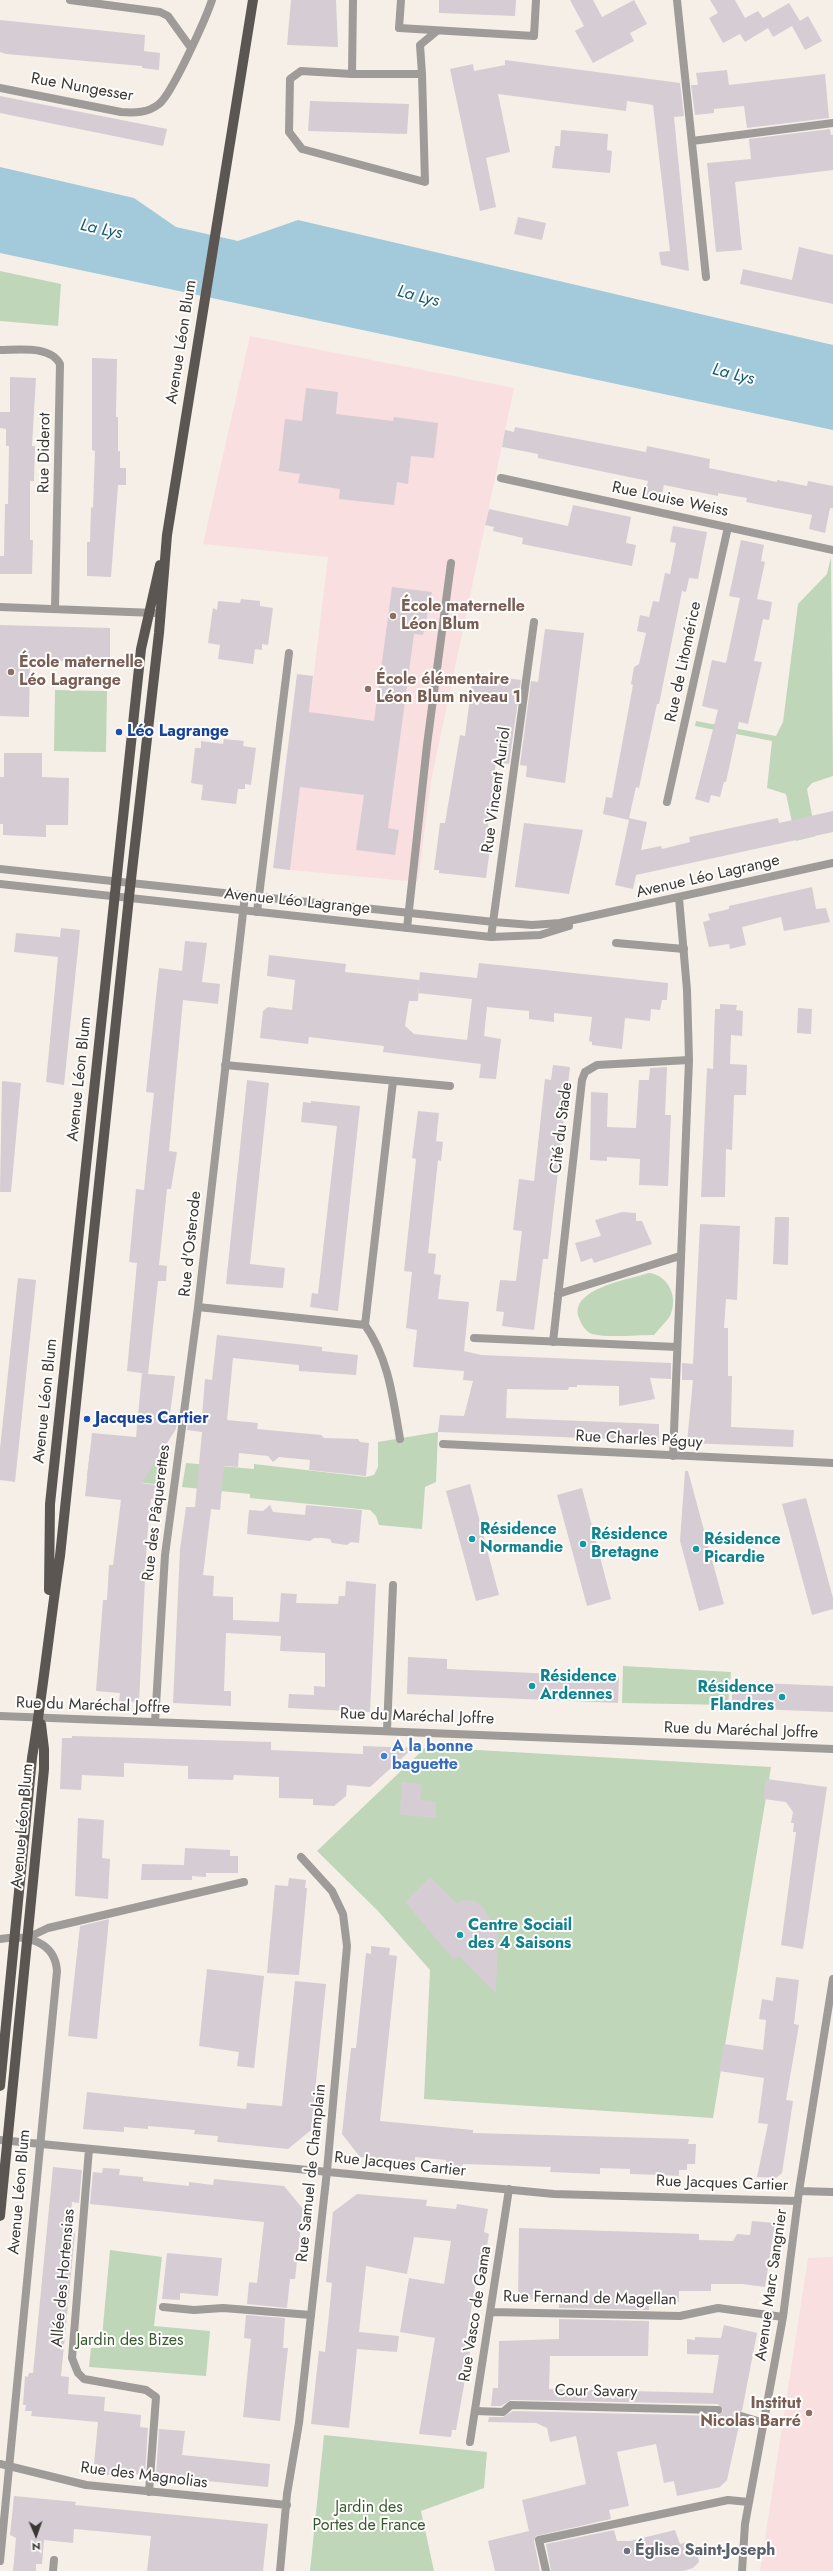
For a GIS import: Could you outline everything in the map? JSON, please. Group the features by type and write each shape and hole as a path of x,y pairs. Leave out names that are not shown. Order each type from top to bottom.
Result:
{"main road":[{"name":"Avenue Léon Blum","path":"0,2086 32,1758 40,1717 48,1630 60,1556 129,898 161,613 167,535 253,0"},
{"name":"Avenue Léon Blum","path":"48,1630 50,1504 141,649 167,535"},
{"name":"Avenue Léon Blum","path":"0,2216 4,2140 27,1938 44,1758 40,1717"}],"street":[{"path":"70,0 160,12 168,16 190,48"},
{"name":"Rue Nungesser","path":"0,88 121,112 144,112 160,104 166,96 212,0"},
{"path":"352,74 353,0"},
{"path":"401,0 399,28 534,36 536,0"},
{"path":"677,0 706,277"},
{"path":"422,74 352,74 301,71 290,79 289,132 302,149 425,182 422,74 420,45 437,31"},
{"path":"692,141 833,123"},
{"name":"Rue Diderot","path":"0,350 42,351 57,358 60,364 55,608"},
{"name":"Rue Louise Weiss","path":"501,478 833,550"},
{"name":"Rue de Litomérice","path":"667,802 728,527"},
{"path":"407,928 429,726 451,563"},
{"path":"0,607 161,613"},
{"name":"Rue Vincent Auriol","path":"491,937 534,622"},
{"path":"257,912 289,653"},
{"name":"Avenue Léo Lagrange","path":"0,869 131,881 494,922 546,925 588,918 833,863"},
{"name":"Avenue Léo Lagrange","path":"0,884 491,937 540,935 588,918"},
{"name":"Rue d'Osterode","path":"245,895 198,1307 365,1325"},
{"path":"673,1456 689,1060 684,949 679,898"},
{"path":"616,943 684,949"},
{"name":"Cité du Stade","path":"553,1342 582,1080 585,1072 597,1065 689,1060"},
{"path":"225,1065 450,1086"},
{"path":"393,1081 365,1325 374,1338 384,1361 400,1439"},
{"path":"558,1294 680,1256"},
{"name":"Rue des Pâquerettes","path":"155,1722 165,1555 198,1307"},
{"path":"474,1338 677,1347"},
{"name":"Rue Charles Péguy","path":"443,1444 833,1463"},
{"path":"387,1730 393,1585"},
{"name":"Rue du Maréchal Joffre","path":"0,1716 387,1730 833,1749"},
{"name":"Rue Samuel de Champlain","path":"280,2571 292,2462 298,2435 327,2172 346,1946 343,1914 332,1891 301,1857"},
{"path":"0,1939 27,1938 48,1928 244,1882"},
{"name":"Avenue Léon Blum","path":"0,2561 57,1962 47,1947 27,1938"},
{"name":"Avenue Marc Sangnier","path":"742,2571 742,2547 783,2317 799,2191 833,1979"},
{"name":"Rue Jacques Cartier","path":"4,2140 554,2194 798,2200"},
{"name":"Allée des Hortensias","path":"89,2149 72,2358 78,2373 84,2379 146,2390 156,2397 149,2492"},
{"name":"Rue Vasco de Gama","path":"470,2442 510,2189"},
{"path":"799,2191 833,2192"},
{"path":"163,2307 194,2310 224,2308 311,2315"},
{"name":"Rue Fernand de Magellan","path":"490,2312 680,2316 718,2308 783,2317"},
{"name":"Cour Savary","path":"475,2411 503,2412 511,2405 718,2410"},
{"path":"741,2416 764,2423"},
{"name":"Rue des Magnolias","path":"0,2464 86,2485 287,2505"},
{"path":"546,2571 539,2540 728,2500 749,2502"},
{"path":"53,2571 54,2560"}],"shaded area":[{"name":"École maternelle Léon Blum","path":"250,336 514,388 431,781 418,882 290,870 328,557 203,544"},
{"name":"Institut Nicolas Barré","path":"833,2257 833,2571 760,2571 808,2258"}],"green space":[{"path":"0,271 61,284 58,326 0,321"},
{"path":"831,557 833,776 812,783 807,789 816,836 796,841 786,794 767,788 772,741 695,726 696,721 776,736 783,722 798,604 827,574"},
{"path":"55,690 107,691 106,752 54,751"},
{"path":"649,1273 662,1278 666,1282 670,1288 673,1302 670,1316 654,1335 606,1336 592,1334 586,1330 579,1318 578,1308 583,1300 591,1293 603,1287"},
{"path":"438,1432 436,1482 425,1487 422,1529 379,1525 376,1516 370,1510 250,1498 250,1494 182,1487 186,1463 254,1469 254,1464 366,1477 374,1475 378,1467 378,1442"},
{"path":"90,1452 165,1461 162,1485 87,1476"},
{"path":"623,1666 731,1672 728,1705 622,1703"},
{"path":"426,1747 771,1767 713,2118 424,2099 430,1970 378,1911 317,1851"},
{"name":"Jardin des Bizes","path":"110,2250 162,2257 154,2326 210,2331 206,2376 89,2367 91,2348 101,2348"},
{"name":"Jardin des Portes de France","path":"324,2435 487,2452 484,2488 421,2511 434,2571 310,2571"}],"water":[{"name":"La Lys","path":"0,167 134,198 176,227 238,241 298,220 833,345 833,430 0,253"}],"building":[{"path":"291,0 336,0 338,47 287,45"},
{"path":"439,0 516,0 515,16 439,13"},
{"path":"570,0 593,0 602,17 634,0 647,24 630,33 634,41 593,63 575,31 584,26"},
{"path":"710,0 735,0 745,18 758,11 763,18 789,3 800,21 808,16 822,41 805,50 792,26 773,37 768,28 745,42 740,34 723,43 709,18 718,13"},
{"path":"0,20 145,35 144,51 160,53 159,70 142,68 142,66 6,54 0,52"},
{"path":"505,60 680,83 684,116 674,117 689,271 661,265 659,252 670,251 653,105 627,101 626,111 498,94 510,152 486,158 496,207 480,211 450,69 473,64 474,71 505,65"},
{"path":"727,70 729,85 825,74 829,118 747,128 744,106 714,109 714,113 695,115 691,85 698,85 696,73"},
{"path":"0,96 167,129 163,146 0,113"},
{"path":"310,101 409,104 407,134 308,131"},
{"path":"830,129 831,135 833,135 833,170 735,182 742,250 716,252 707,163 751,159 749,139"},
{"path":"561,130 608,134 607,150 612,151 610,173 552,168 555,146 560,146"},
{"path":"518,217 546,223 542,240 514,234"},
{"path":"799,247 833,255 833,304 740,284 743,269 792,280"},
{"path":"92,358 117,359 116,417 118,417 118,451 120,451 120,468 126,468 126,485 118,485 111,577 87,576 87,542 90,542 91,507 93,508 95,451 92,450"},
{"path":"10,377 36,378 32,446 35,446 34,481 30,481 30,540 33,540 32,574 0,574 0,556 4,556 5,504 8,504 9,446 6,446 6,429 0,428 0,412 10,412"},
{"path":"306,388 338,392 336,414 393,421 394,417 438,423 434,458 411,456 408,484 397,482 394,505 339,499 340,489 298,483 300,474 279,471 285,419 302,421"},
{"path":"515,427 646,452 647,446 710,459 709,468 777,482 777,480 807,486 808,481 833,486 833,508 830,508 825,533 809,529 812,515 746,502 747,498 718,493 718,496 664,485 661,499 645,495 648,481 538,458 538,454 502,447 505,430 514,432"},
{"path":"573,505 631,517 626,543 636,545 632,566 522,544 523,538 493,531 494,527 485,525 489,509 568,526"},
{"path":"673,526 707,532 698,579 689,578 686,592 682,591 659,704 657,704 639,788 636,787 629,818 647,822 641,850 661,846 662,849 690,842 689,837 778,818 779,823 833,811 833,832 636,875 633,889 615,885 629,820 603,814 606,797 612,798 633,685 631,684 634,667 639,664 646,633 637,631 640,615 649,617 653,601 659,602 665,573 670,574 676,543 670,542"},
{"path":"741,540 764,545 761,561 765,562 757,599 772,602 769,620 763,619 754,661 762,662 748,724 739,722 726,782 724,782 720,797 711,795 709,803 695,799 718,710 702,706 712,660 726,663 740,598 729,596"},
{"path":"392,587 432,592 423,635 414,634 388,828 399,830 395,855 356,850 364,795 300,787 290,870 273,868 297,674 313,676 309,712 374,721"},
{"path":"241,599 260,601 260,606 273,608 268,645 262,644 262,650 255,649 253,664 218,659 220,645 208,643 213,608 217,610 218,601 240,603"},
{"path":"0,625 110,628 110,662 30,660 29,717 0,716"},
{"path":"545,629 584,633 565,783 526,777 527,766 520,765 531,681 538,682"},
{"path":"493,676 521,680 509,764 496,762 488,826 493,827 486,878 439,873 439,870 434,870 440,823 445,823 460,735 465,736 472,682 475,682 476,677 493,679"},
{"path":"224,739 244,741 243,746 256,748 251,785 245,784 245,789 238,789 236,804 201,800 203,785 191,783 195,748 201,748 201,741 223,744"},
{"path":"4,753 42,753 42,777 69,778 68,825 46,825 46,837 3,835 3,824 0,824 0,777 4,777"},
{"path":"524,823 583,830 569,894 515,887"},
{"path":"812,887 816,909 826,908 830,922 784,931 781,917 742,927 746,945 730,949 729,944 709,947 703,922 710,920 708,914 729,909 729,906"},
{"path":"61,928 80,930 64,1085 46,1082 58,957 14,952 16,933 60,937"},
{"path":"185,941 207,943 202,982 220,984 218,1004 183,1000 169,1151 177,1152 171,1189 167,1189 159,1265 167,1266 166,1281 158,1281 148,1374 175,1376 170,1414 178,1415 176,1429 142,1483 156,1485 158,1500 151,1499 147,1539 139,1702 119,1701 120,1693 96,1691 103,1600 107,1600 109,1565 113,1565 121,1500 85,1496 92,1433 136,1437 142,1373 127,1371 137,1263 129,1262 136,1189 144,1190 154,1093 146,1092 159,968 182,971"},
{"path":"269,955 346,964 345,972 419,980 419,985 420,972 477,978 479,963 668,983 667,1000 662,1000 660,1010 651,1009 650,1021 625,1018 622,1049 592,1045 592,1042 589,1041 592,1017 554,1013 554,1022 529,1019 529,1011 487,1007 484,1036 501,1039 496,1079 479,1078 481,1064 383,1052 384,1046 309,1037 308,1044 260,1038 263,1011 268,1007 292,1010 295,980 267,976","holes":["418,993 472,999 467,1040 414,1034 405,1026 409,1001 418,1001"]},
{"path":"720,1004 737,1005 736,1010 743,1011 742,1036 731,1035 730,1064 747,1065 746,1095 734,1095 732,1150 726,1149 725,1197 701,1197 707,1068 713,1069 715,1009 720,1009"},
{"path":"798,1008 812,1009 811,1034 797,1033"},
{"path":"553,1065 570,1067 548,1259 543,1259 534,1330 502,1326 504,1312 496,1311 500,1280 516,1281 522,1231 513,1230 519,1179 534,1181 545,1079 551,1080"},
{"path":"667,1067 665,1115 671,1115 668,1186 639,1185 640,1159 607,1157 607,1161 590,1160 591,1092 608,1093 607,1127 636,1128 639,1080 649,1080 650,1068"},
{"path":"247,1080 269,1083 250,1264 285,1268 283,1288 226,1284"},
{"path":"2,1081 21,1083 11,1192 0,1192"},
{"path":"311,1101 360,1106 338,1311 310,1307 312,1293 318,1294 337,1126 301,1122 303,1102 311,1103"},
{"path":"418,1111 439,1113 436,1141 443,1142 441,1161 438,1160 428,1253 436,1254 434,1274 441,1275 438,1299 469,1302 464,1351 481,1355 671,1363 671,1379 650,1378 655,1399 619,1406 619,1386 577,1385 577,1387 569,1387 568,1390 507,1389 506,1418 659,1424 659,1441 438,1432 440,1415 464,1416 473,1381 463,1380 464,1371 413,1367 417,1330 406,1328 412,1272 404,1271 416,1159 412,1158"},
{"path":"622,1212 636,1213 636,1221 642,1221 652,1244 594,1263 592,1258 581,1262 575,1243 601,1236 595,1220"},
{"path":"775,1217 789,1217 788,1265 773,1264"},
{"path":"700,1224 740,1226 737,1300 726,1299 724,1328 728,1328 728,1376 732,1376 731,1427 794,1430 793,1447 687,1443 693,1380 682,1380 682,1363 693,1364"},
{"path":"18,1278 36,1280 15,1482 0,1480 0,1449"},
{"path":"217,1335 322,1347 322,1351 358,1355 356,1375 299,1371 299,1365 233,1358 227,1420 258,1423 257,1429 321,1435 324,1438 358,1439 360,1442 369,1443 366,1476 309,1470 310,1460 279,1457 273,1462 268,1456 239,1453 238,1467 224,1466 220,1510 211,1509 203,1575 214,1576 213,1596 233,1597 233,1620 279,1622 281,1593 297,1594 296,1603 338,1604 339,1596 345,1596 346,1581 376,1584 370,1712 288,1708 289,1694 314,1695 314,1686 325,1687 325,1653 280,1651 281,1636 226,1633 224,1691 231,1691 231,1706 173,1703 180,1549 186,1507 195,1507 202,1432 187,1430 189,1416 202,1417 205,1379 212,1380"},
{"name":"Résidence Picardie","path":"685,1471 688,1471 724,1604 699,1611 680,1541"},
{"name":"Résidence Normandie","path":"470,1484 499,1595 476,1601 446,1491"},
{"name":"Résidence Bretagne","path":"582,1488 611,1599 587,1606 557,1495"},
{"path":"806,1498 833,1598 833,1609 812,1615 782,1504"},
{"path":"270,1505 273,1512 305,1515 306,1505 362,1510 359,1543 351,1542 347,1545 332,1543 330,1539 322,1538 314,1538 310,1541 247,1534 249,1510 263,1511"},
{"name":"Résidence Ardennes","path":"408,1657 447,1659 447,1669 619,1677 618,1703 407,1694"},
{"name":"Résidence Flandres","path":"732,1682 833,1686 833,1712 732,1708"},
{"path":"72,1736 271,1742 271,1750 363,1754 363,1746 413,1748 370,1787 347,1785 346,1796 334,1806 313,1805 313,1799 279,1798 279,1777 234,1775 233,1780 188,1779 188,1766 124,1763 124,1777 82,1775 81,1790 60,1789 62,1738 72,1738"},
{"path":"766,1779 827,1787 803,1949 781,1945 796,1832 793,1832 794,1823 791,1823 793,1812 786,1802 763,1799"},
{"path":"402,1782 422,1784 420,1800 436,1801 436,1818 400,1815"},
{"path":"78,1818 104,1820 102,1858 110,1859 108,1899 75,1896"},
{"path":"185,1848 230,1850 230,1856 238,1856 238,1873 206,1873 206,1877 192,1876 192,1880 141,1880 142,1864 184,1865"},
{"name":"Centre Sociail des 4 Saisons","path":"430,1877 456,1903 466,1900 475,1901 483,1907 492,1924 499,1918 496,1994 459,1956 454,1960 405,1902"},
{"path":"289,1878 306,1880 305,1888 307,1888 299,1975 267,1973 275,1885 288,1886"},
{"path":"109,1919 97,2039 68,2036 80,1926"},
{"path":"371,1946 390,1948 389,1955 397,1956 380,2121 473,2130 473,2133 689,2139 688,2144 696,2144 695,2164 687,2164 687,2170 679,2170 679,2176 630,2174 630,2169 600,2168 600,2174 550,2172 551,2167 463,2164 462,2167 445,2165 446,2160 415,2157 415,2162 360,2157 342,2134 351,2048 356,2048 366,1953 371,1954"},
{"path":"207,1969 264,1976 254,2068 237,2066 239,2052 199,2046"},
{"path":"776,1977 799,1980 794,2024 799,2025 786,2100 793,2101 782,2173 776,2178 757,2177 768,2124 758,2123 764,2078 719,2071 724,2044 763,2050 766,2020 759,2019 762,1999 773,2001"},
{"path":"295,1981 326,1984 311,2130 288,2149 217,2142 218,2136 194,2134 195,2130 148,2126 148,2129 124,2127 124,2132 83,2129 87,2092 246,2109 247,2103 282,2106"},
{"path":"53,2167 82,2170 79,2203 72,2202 69,2233 75,2233 61,2376 69,2377 68,2394 105,2397 104,2411 141,2415 140,2427 148,2428 145,2475 135,2474 134,2477 98,2474 98,2465 94,2464 98,2422 31,2416 32,2411 25,2411 26,2405 23,2405 25,2376 28,2377 29,2373 33,2373"},
{"path":"103,2168 120,2169 119,2175 143,2177 143,2181 189,2186 189,2182 213,2185 214,2179 284,2186 303,2209 295,2279 290,2279 287,2308 247,2304 249,2282 257,2283 264,2222 90,2204 93,2172 102,2173"},
{"path":"357,2194 427,2200 426,2206 456,2209 457,2204 488,2209 484,2232 489,2234 481,2282 476,2281 464,2351 470,2352 456,2430 452,2430 451,2437 419,2434 435,2338 400,2332 409,2278 444,2284 451,2241 414,2237 407,2274 366,2266 359,2332 399,2336 397,2352 357,2349 349,2428 311,2424 319,2351 325,2352 329,2314 332,2283 326,2282 333,2212"},
{"path":"752,2221 775,2223 765,2287 742,2284 711,2284 711,2291 679,2291 679,2302 649,2302 649,2310 559,2308 559,2300 518,2299 519,2228 699,2234 699,2240 733,2241 737,2234 750,2235"},
{"path":"167,2253 222,2258 218,2296 180,2293 180,2300 162,2299"},
{"path":"246,2315 285,2318 283,2348 288,2348 280,2421 243,2417 251,2339 244,2338"},
{"path":"559,2319 649,2321 648,2356 550,2356 549,2389 713,2393 719,2355 687,2354 687,2339 695,2340 695,2337 721,2338 724,2325 757,2333 742,2411 736,2415 740,2421 727,2480 720,2487 677,2496 674,2481 664,2483 656,2444 617,2452 629,2506 609,2510 611,2519 536,2536 534,2541 540,2571 495,2571 488,2541 529,2531 522,2500 586,2484 576,2436 550,2442 547,2428 536,2423 488,2422 489,2417 503,2417 513,2411 718,2416 723,2411 718,2404 511,2400 501,2406 491,2406 493,2388 498,2388 499,2341 559,2339"},
{"path":"159,2429 185,2431 182,2455 270,2464 268,2487 156,2476"},
{"path":"14,2496 76,2502 75,2505 268,2524 263,2571 147,2571 151,2536 74,2529 73,2543 44,2540 42,2564 36,2564 36,2571 13,2571 16,2538 10,2535"},
{"name":"Église Saint-Joseph","path":"614,2530 617,2541 630,2541 675,2530 680,2544 687,2542 696,2545 699,2562 693,2568 683,2571 551,2571 546,2544"}],"place":[{"name":"École maternelle Léon Blum","path":"393,616"},
{"name":"École maternelle Léo Lagrange","path":"11,672"},
{"name":"École élémentaire Léon Blum niveau 1","path":"368,689"},
{"name":"Léo Lagrange","path":"119,732"},
{"name":"Jacques Cartier","path":"87,1419"},
{"name":"Résidence Normandie","path":"472,1539"},
{"name":"Résidence Bretagne","path":"583,1544"},
{"name":"Résidence Picardie","path":"696,1549"},
{"name":"Résidence Ardennes","path":"532,1686"},
{"name":"Résidence Flandres","path":"782,1697"},
{"name":"A la bonne baguette","path":"384,1756"},
{"name":"Centre Sociail des 4 Saisons","path":"460,1935"},
{"name":"Institut Nicolas Barré","path":"809,2413"},
{"name":"Église Saint-Joseph","path":"627,2551"}]}
